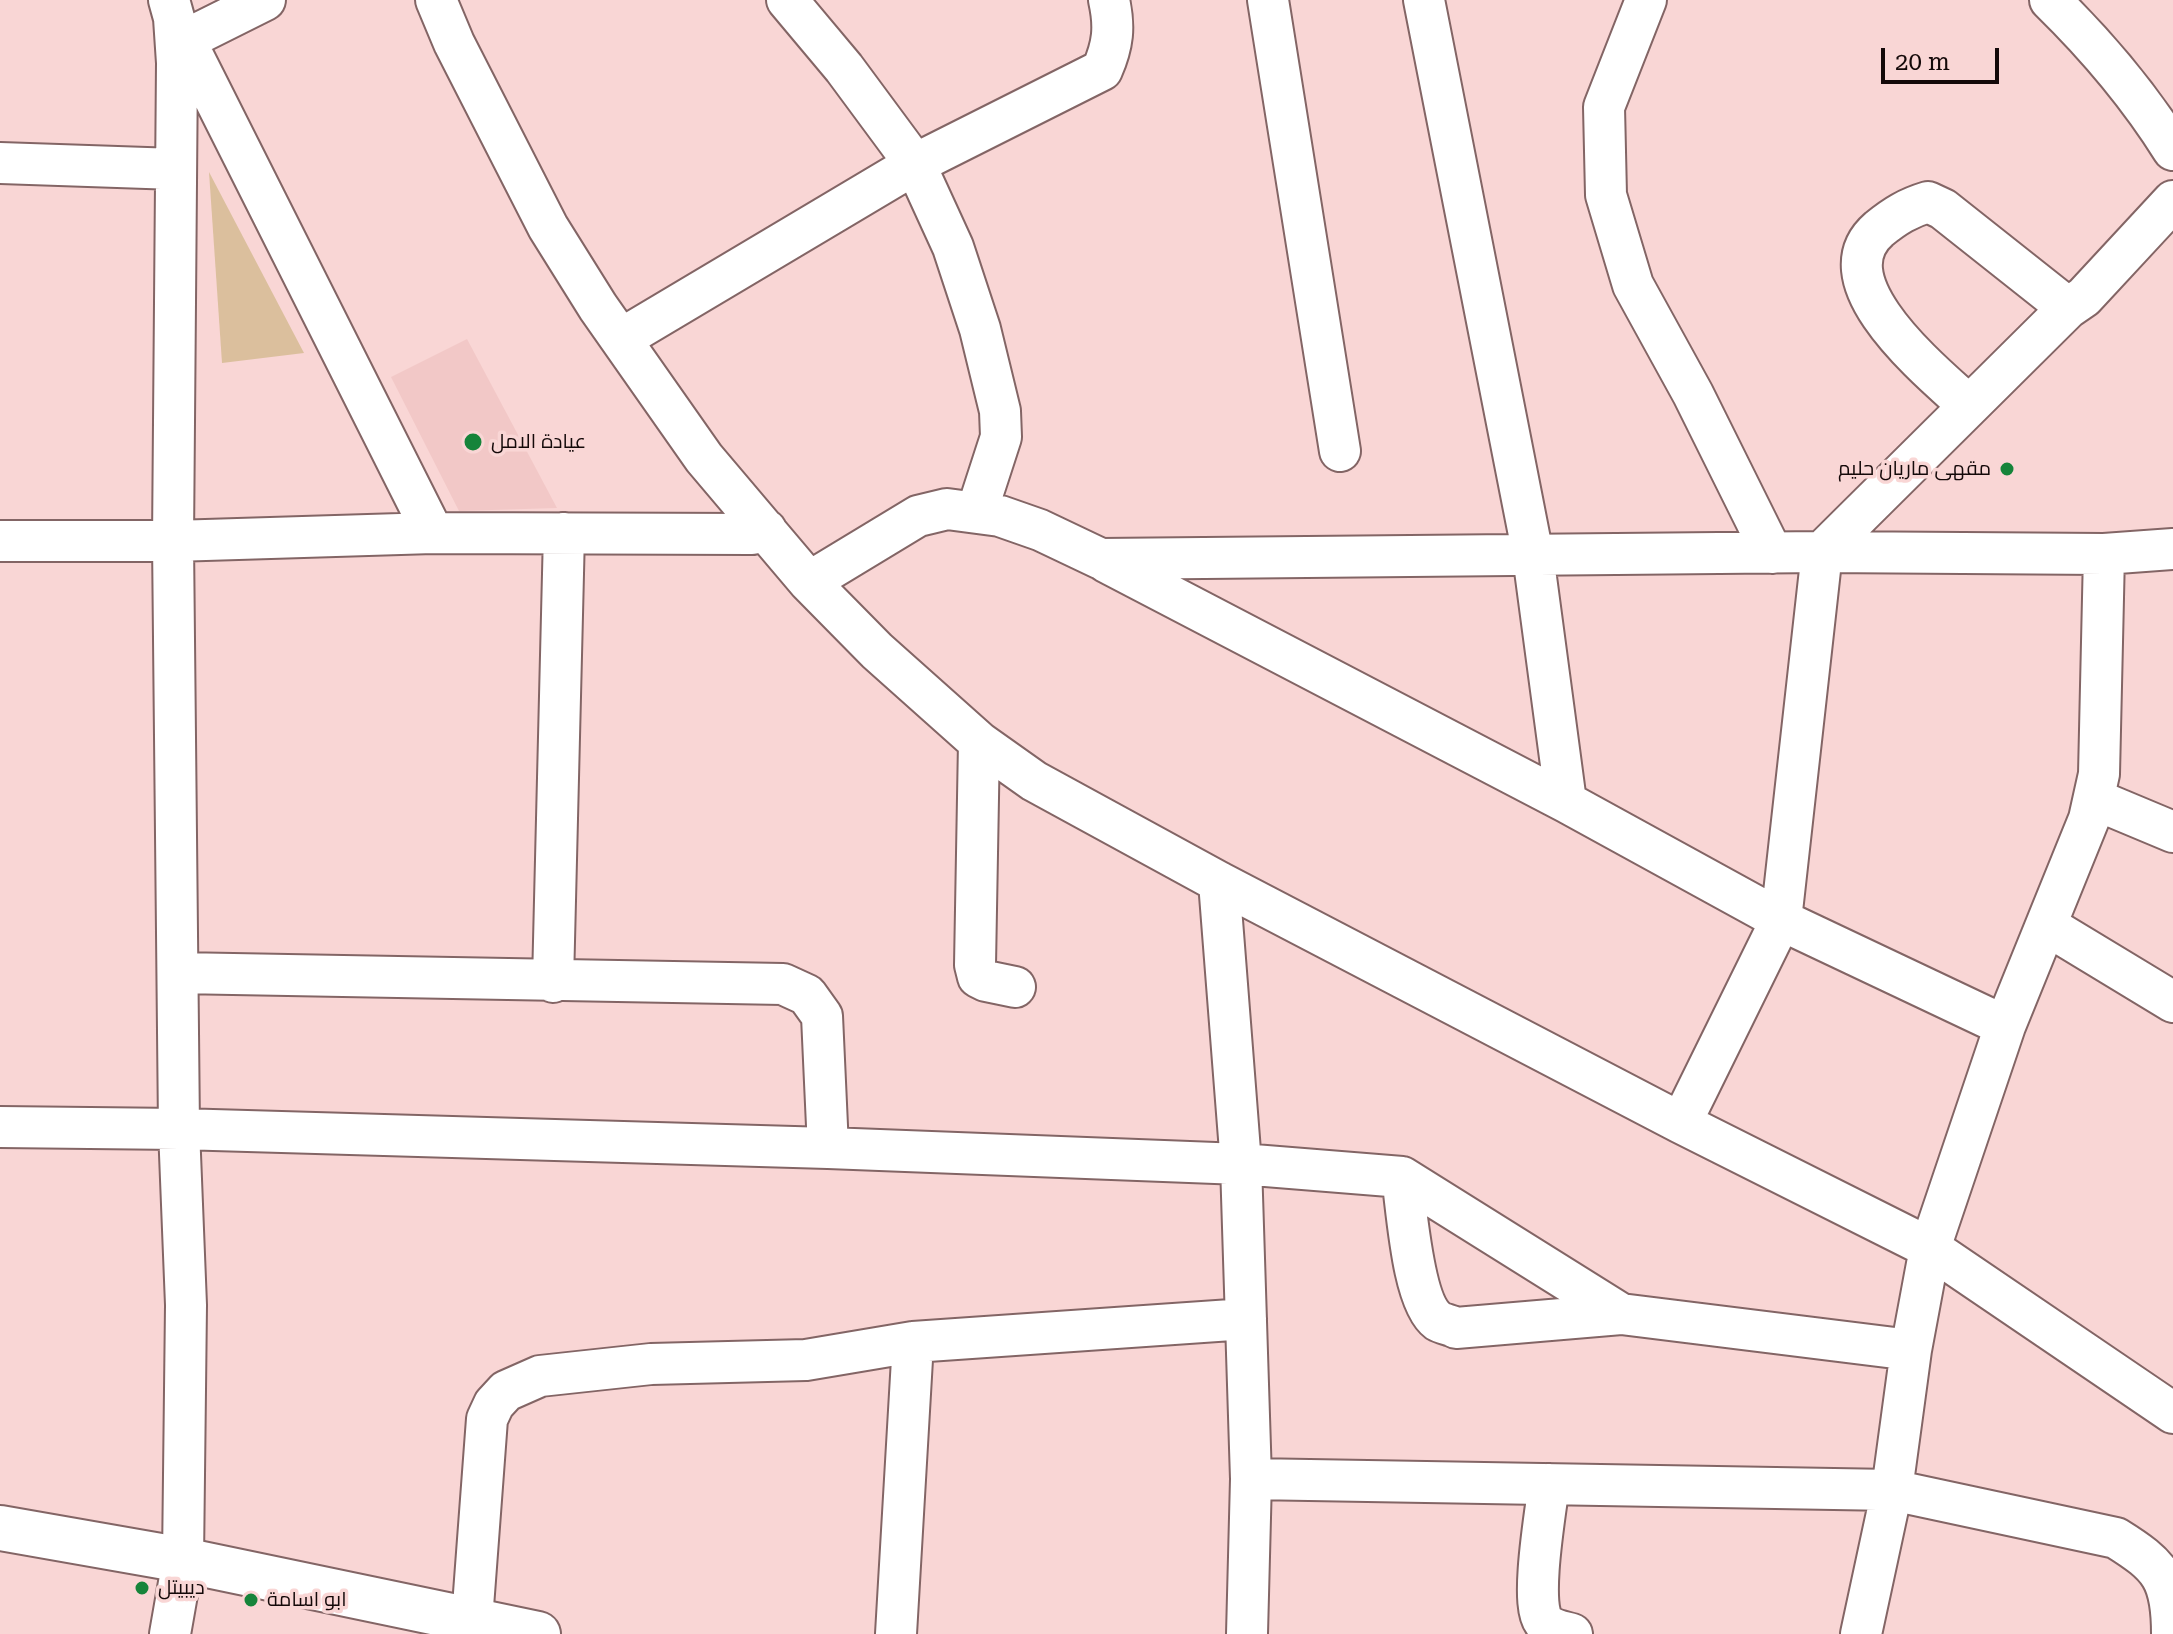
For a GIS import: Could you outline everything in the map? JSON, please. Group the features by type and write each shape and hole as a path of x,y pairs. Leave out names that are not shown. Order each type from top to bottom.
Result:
{"main road":[{"path":"0,1528 183,1560 538,1634"}],"street":[{"path":"176,19 265,0"},
{"path":"787,0 844,68 915,164 953,247 980,329 1000,411 1001,437 977,511"},
{"path":"621,339 915,164 1102,70 1112,48 1114,23 1109,0"},
{"path":"1268,0 1340,451"},
{"path":"1424,0 1533,555 1566,802"},
{"path":"1646,0 1604,107 1606,195 1633,285 1693,394 1772,553"},
{"path":"2050,0 2101,51 2153,118 2173,150"},
{"path":"438,1 460,56 548,227 704,458 809,582 877,651 979,742 1034,781 1219,882 1681,1123 1930,1248 2173,1413"},
{"path":"170,1634 183,1560 186,1305 179,1129 173,541 176,19"},
{"path":"176,19 433,533"},
{"path":"0,163 176,169"},
{"path":"1681,1123 1781,920 1822,552 2068,308 2084,297 2173,201"},
{"path":"1969,406 1897,334 1865,290 1861,262 1873,234 1906,208 1928,202 1943,209 2068,308"},
{"path":"809,582 918,516 947,509 977,511 1040,530 1566,802 1781,920 2005,1026"},
{"path":"0,541 173,541 433,533 752,534 766,530"},
{"path":"553,982 564,533"},
{"path":"1101,559 1822,552 2104,554 2173,549"},
{"path":"1861,1634 1892,1490 1911,1350 1930,1248 2005,1026 2089,819 2094,799 2099,774 2104,554"},
{"path":"979,742 975,965 978,977 1015,987"},
{"path":"2094,799 2173,832"},
{"path":"1219,882 1241,1164 1251,1479 1247,1634"},
{"path":"2046,925 2173,1002"},
{"path":"178,973 783,984 807,995 822,1016 828,1148"},
{"path":"0,1127 179,1129 828,1148 1241,1164 1402,1177 1621,1314"},
{"path":"1402,1177 1417,1280 1426,1306 1438,1320 1456,1328 1621,1314 1911,1350"},
{"path":"472,1620 487,1419 494,1404 506,1391 540,1376 651,1364 806,1360 913,1342 1246,1319"},
{"path":"896,1634 913,1342"},
{"path":"1251,1479 1892,1490 2116,1538 2147,1557 2165,1579 2172,1634"},
{"path":"1549,1484 1536,1600 1541,1620 1553,1629 1572,1634"}],"shaded area":[{"path":"209,172 304,353 222,363"},
{"name":"عيادة الامل","path":"467,339 557,508 459,511 391,377"}],"place":[{"name":"عيادة الامل","path":"473,442"},
{"name":"مقهى ماريان حليم","path":"2007,469"},
{"name":"ديبيتل","path":"142,1588"},
{"name":"ابو اسامة","path":"251,1600"}]}
